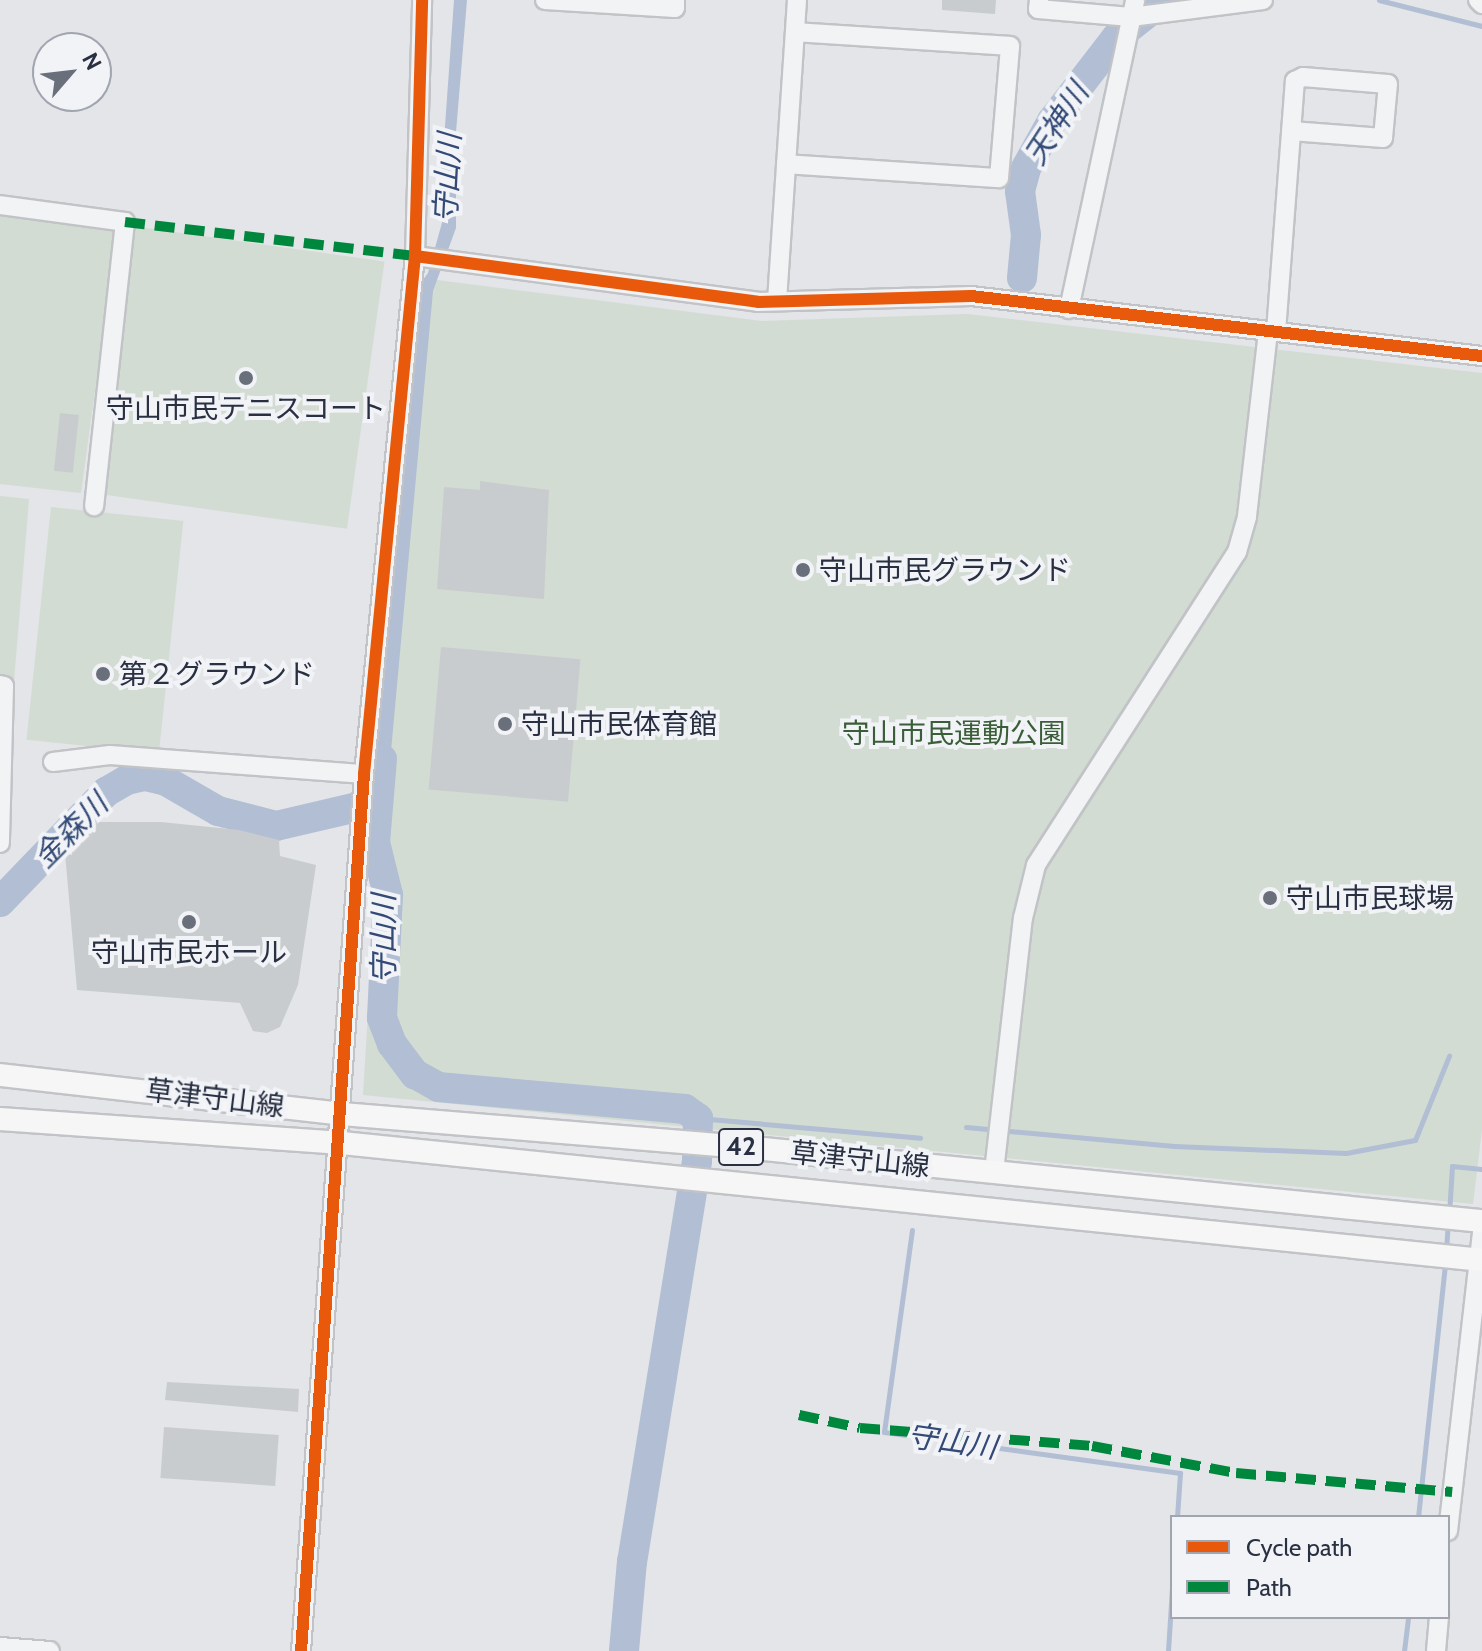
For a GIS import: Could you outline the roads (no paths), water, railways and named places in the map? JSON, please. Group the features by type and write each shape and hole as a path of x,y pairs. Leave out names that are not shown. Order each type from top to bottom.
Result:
{"main road":[{"name":"草津守山線","path":"0,1075 342,1114 734,1146 1482,1221"},
{"name":"草津守山線","path":"0,1119 342,1143 1479,1260"}],"street":[{"path":"301,1651 342,1143 364,782 415,256 422,0"},
{"path":"545,0 675,8 675,0"},
{"path":"777,301 797,0"},
{"path":"1039,0 1038,9 1133,8 1263,0"},
{"path":"1069,309 1133,8"},
{"path":"786,164 999,178 1010,46 795,32"},
{"path":"995,1163 1023,918 1036,865 1237,552 1247,516 1272,331 1295,81 1303,77 1388,84 1383,138 1291,131"},
{"path":"0,205 125,222 94,506"},
{"path":"415,256 667,293 777,301 971,296 1482,356"},
{"path":"0,685 0,843"},
{"path":"53,762 110,755 364,782"},
{"path":"1450,1515 1482,1232"},
{"path":"1436,1651 1439,1619"},
{"path":"0,1647 50,1651"}],"water":[{"path":"454,0 467,0 456,132 456,228 433,291 387,795 371,799 417,288 428,273 445,212 440,196"}],"waterway":[{"name":"天神川","path":"1022,278 1026,235 1020,191 1026,168 1052,121 1116,38 1164,0"},
{"path":"1379,0 1482,26"},
{"name":"守山川","path":"382,759 375,842 388,895 382,1018 392,1044 415,1074 438,1087 685,1109 698,1118 697,1161 632,1561 624,1651"},
{"name":"金森川","path":"0,902 106,792 127,780 145,776 166,781 218,811 276,826 378,802"},
{"path":"966,1127 1174,1146 1346,1153 1415,1140 1449,1056"},
{"name":"守山川","path":"698,1118 920,1138"},
{"path":"1449,1214 1452,1166 1482,1169"},
{"path":"1446,1250 1448,1224"},
{"name":"守山川","path":"912,1230 884,1432 1180,1473 1177,1515"},
{"path":"1418,1515 1445,1263"},
{"name":"守山川","path":"1168,1651 1170,1619"},
{"path":"1404,1651 1408,1619"}],"place":[{"name":"守山市民テニスコート","path":"246,378"},
{"name":"守山市民グラウンド","path":"803,570"},
{"name":"第２グラウンド","path":"103,674"},
{"name":"守山市民体育館","path":"505,724"},
{"name":"守山市民球場","path":"1270,898"},
{"name":"守山市民ホール","path":"189,922"}],"park label":[{"name":"守山市民運動公園","path":"954,733"}]}
